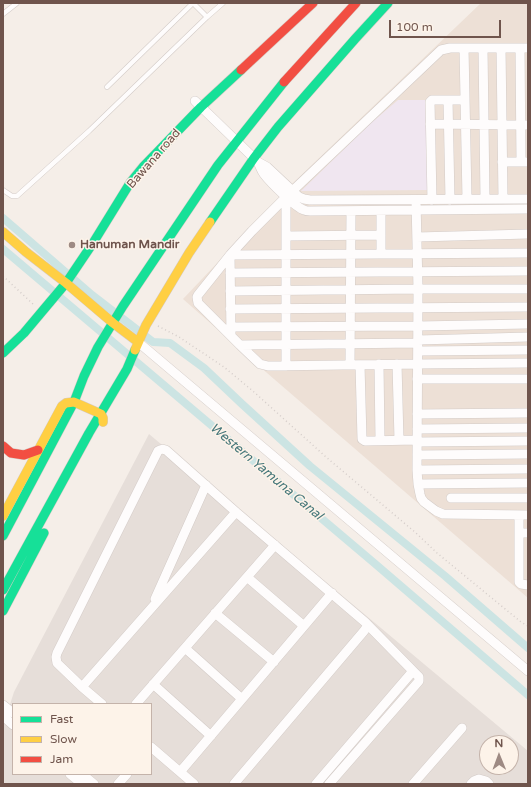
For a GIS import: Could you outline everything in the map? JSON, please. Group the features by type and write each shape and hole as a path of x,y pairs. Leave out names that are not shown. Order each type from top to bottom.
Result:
{"main road":[{"name":"Bawana road","path":"3,353 24,333 47,301 93,243 136,175 198,104 300,3"},
{"name":"Bawana road","path":"198,104 313,3"},
{"path":"3,536 74,402 84,376 98,347 123,306 218,165 277,90 356,3"},
{"path":"3,590 89,433 127,369 147,323 189,253 278,127 388,3"},
{"path":"3,232 62,282 138,342"},
{"name":"Bawana road","path":"3,342 37,307 47,301"},
{"path":"3,516 62,406 66,403 74,402 101,414 103,422 100,431"},
{"path":"3,446 11,453 24,455 38,450"},
{"path":"3,611 50,523"}],"street":[{"path":"502,162 524,162 524,48 450,48 441,50 289,194 230,255 197,297 198,302 230,332 240,345 264,366 528,364"},
{"path":"464,48 467,199"},
{"path":"483,48 485,199"},
{"path":"501,48 503,199"},
{"path":"448,100 450,200"},
{"path":"432,200 430,101 465,100"},
{"path":"198,104 256,160 263,173 289,194 298,208 304,210 528,210"},
{"path":"430,124 524,125"},
{"path":"289,194 310,200 528,199"},
{"path":"286,366 286,236 289,194"},
{"path":"416,200 418,289 417,470 420,494 424,502 440,513 523,515 524,532 519,582 521,584 528,585"},
{"path":"350,365 351,211"},
{"path":"381,211 381,254"},
{"path":"417,237 528,234"},
{"path":"286,236 381,236"},
{"path":"230,255 528,253"},
{"path":"230,255 230,332"},
{"path":"230,273 528,271"},
{"path":"230,291 528,288"},
{"path":"230,309 528,307"},
{"path":"230,332 286,327 528,324"},
{"path":"418,345 528,337"},
{"path":"138,342 528,671"},
{"path":"240,345 418,345 528,350"},
{"path":"379,364 380,440"},
{"path":"397,364 399,440"},
{"path":"360,365 362,439 366,441 528,441"},
{"path":"417,379 528,379"},
{"path":"417,414 528,414"},
{"path":"417,429 528,428"},
{"path":"101,703 57,663 56,657 158,451 163,449 368,625 419,677 419,682 329,784"},
{"path":"417,455 528,454"},
{"path":"417,470 528,469"},
{"path":"418,484 528,483"},
{"path":"451,484 452,514"},
{"path":"151,608 206,485"},
{"path":"451,498 528,498"},
{"path":"82,687 236,512"},
{"path":"137,703 275,545"},
{"path":"247,577 304,626"},
{"path":"180,772 332,593"},
{"path":"215,613 274,662"},
{"path":"234,784 368,625"},
{"path":"185,648 242,699"},
{"path":"316,784 413,671"},
{"path":"153,684 211,736"},
{"path":"3,705 12,712"},
{"path":"3,716 12,724"},
{"path":"413,784 462,728"},
{"path":"152,748 194,784"},
{"path":"71,775 82,784"},
{"path":"83,775 94,784"},
{"path":"118,784 126,775"},
{"path":"471,784 479,779 486,781 489,784"}],"lane":[{"path":"3,14 17,3"},
{"path":"106,87 193,3 207,17"},
{"path":"3,190 12,196 17,196 89,131 223,3"}],"path":[{"path":"3,276 37,307"},
{"path":"147,323 179,337 224,367 370,495 521,622 528,626"}],"shaded area":[{"path":"481,3 528,3 528,598 183,299 293,183"},
{"path":"398,100 427,100 428,190 301,191 371,123"},
{"path":"149,434 509,735 479,735 479,775 519,775 519,743 528,751 528,784 3,784 3,726 14,692"}],"waterway":[{"path":"3,218 92,295 153,342 170,343 204,368 310,466 445,576 528,648"},
{"name":"Western Yamuna Canal","path":"3,249 528,695"}],"traffic: fast":[{"path":"210,222 254,158 278,127 388,3"},
{"path":"3,353 24,333 66,283 130,183 143,167 201,107 241,70"},
{"path":"3,536 74,402 84,376 98,347 123,306 218,165 284,82"},
{"path":"3,590 89,433 127,369 135,350"},
{"path":"3,611 44,533"}],"traffic: slow":[{"path":"135,350 146,325 189,253 210,222"},
{"path":"3,232 138,342"},
{"path":"3,516 62,406 66,403 74,402 101,414 103,422"}],"traffic: jam":[{"path":"241,70 313,3"},
{"path":"284,82 356,3"},
{"path":"3,446 11,453 24,455 38,450"}],"place":[{"name":"Hanuman Mandir","path":"72,245"}]}
